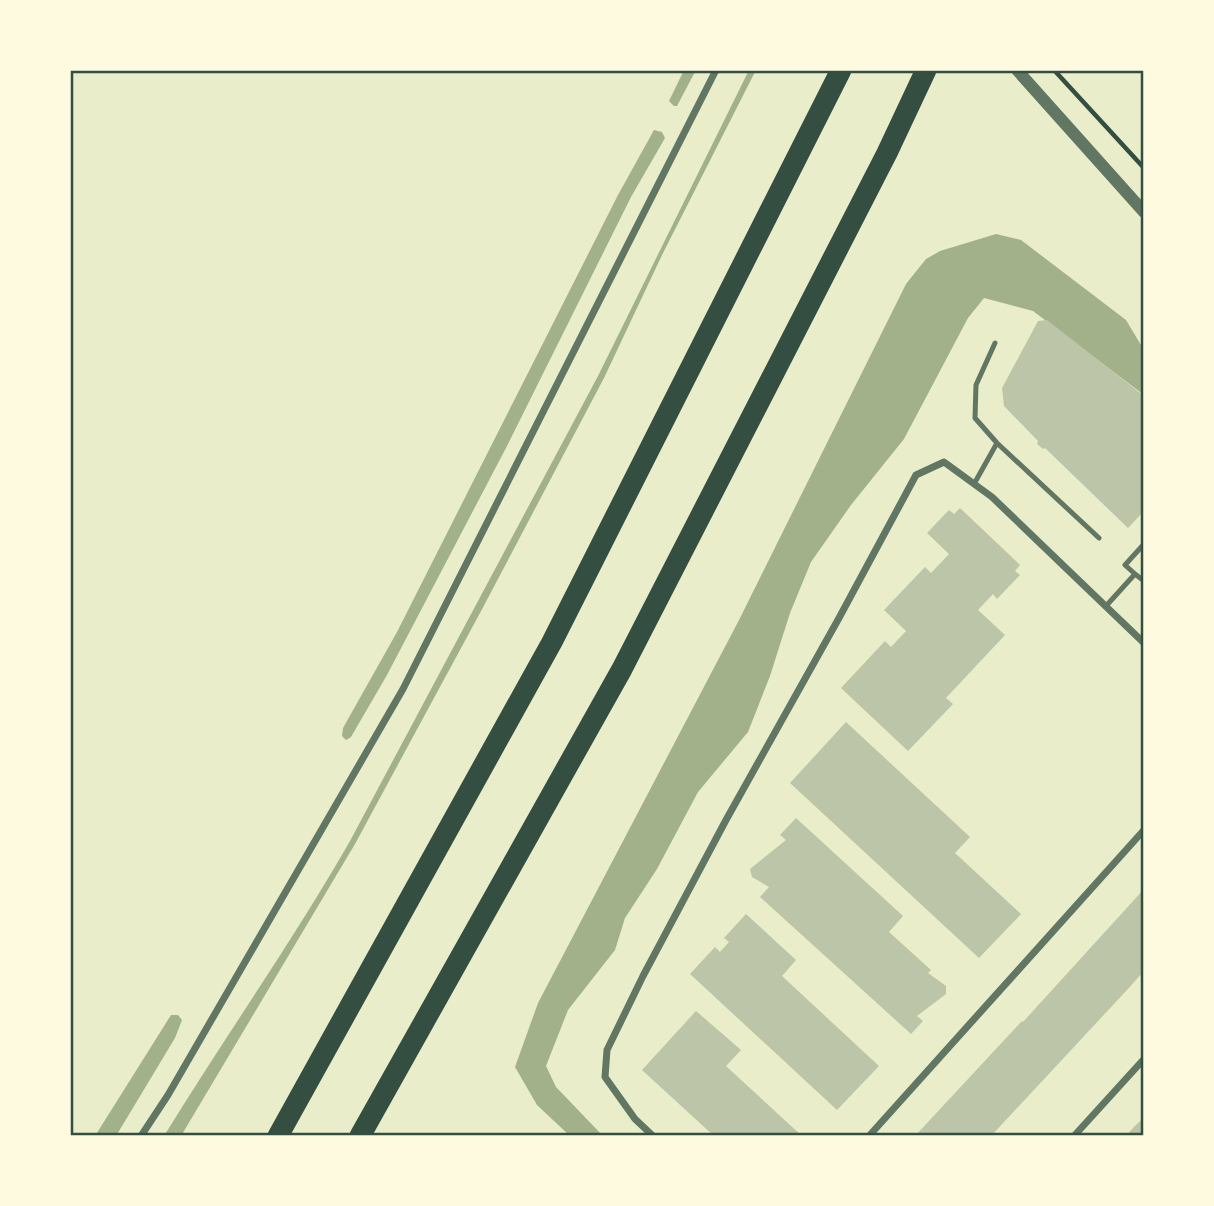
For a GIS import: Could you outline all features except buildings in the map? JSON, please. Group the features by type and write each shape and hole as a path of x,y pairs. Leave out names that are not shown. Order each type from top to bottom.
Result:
{"highway":[{"path":"278,1136 552,642 841,70"},
{"path":"360,1136 622,669 887,153 926,70"}],"street":[{"path":"141,1136 168,1095 403,690 716,70"},
{"path":"1017,70 1144,212"},
{"path":"653,1136 635,1119 605,1077 607,1050 643,976 916,475 944,462 992,497 1144,643"},
{"path":"869,1136 1144,830"},
{"path":"1074,1136 1144,1059"}],"lane":[{"path":"995,343 976,385 975,418 1099,538"},
{"path":"974,484 998,443"},
{"path":"1144,544 1125,565 1144,582"},
{"path":"1106,606 1135,574"}],"path":[{"path":"1054,70 1144,168"}],"shaded area":[{"path":"684,70 696,70 677,106 674,106 669,101"},
{"path":"749,70 756,70 662,255 604,378 355,844 181,1136 164,1136 350,841 598,376"},
{"path":"654,130 662,132 665,138 631,197 507,446 387,675 351,737 346,740 342,736 343,728 397,632 618,195"},
{"path":"996,234 1021,240 1126,320 1144,350 1144,395 1033,311 984,298 968,318 904,439 851,505 811,562 748,732 698,792 657,869 625,918 615,950 568,1010 546,1066 556,1087 603,1136 570,1136 537,1105 515,1067 538,1003 738,622 906,284 926,259 940,251"},
{"path":"171,1015 178,1015 182,1020 175,1038 116,1136 95,1136"}]}
